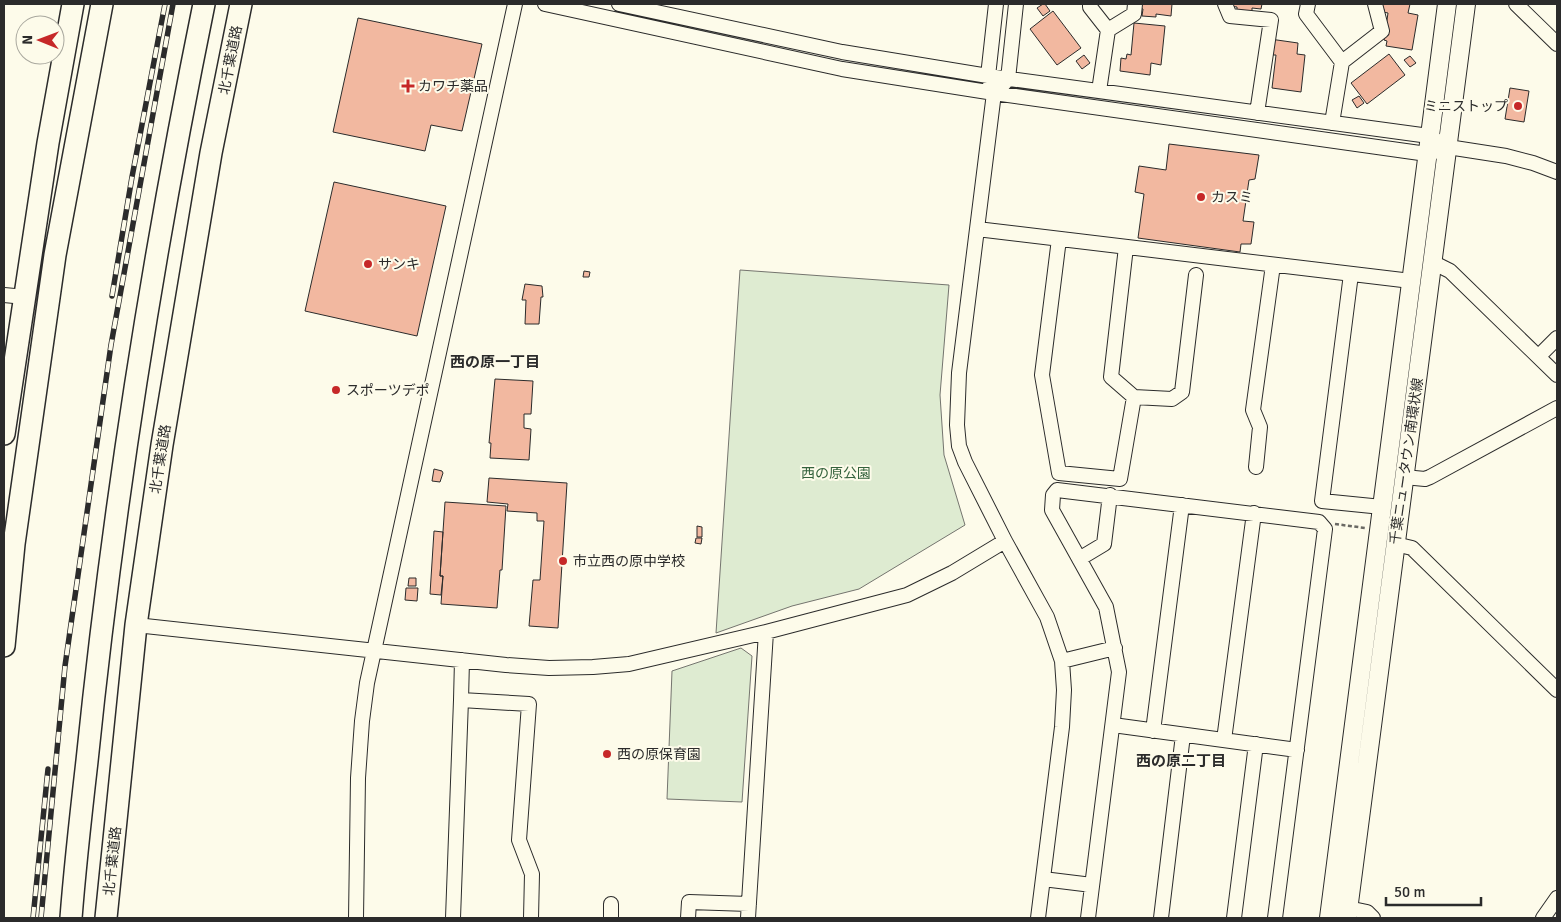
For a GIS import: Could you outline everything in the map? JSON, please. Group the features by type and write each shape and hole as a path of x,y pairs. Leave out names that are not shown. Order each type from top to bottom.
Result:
{"highway":[{"path":"4,434 14,296 48,143 73,4"},
{"path":"4,646 14,544 56,256 102,4"},
{"path":"70,918 102,618 127,439 176,144 204,4"},
{"name":"北千葉道路","path":"106,918 136,626 163,436 211,153 241,4"}],"main road":[{"name":"千葉ニュータウン南環状線","path":"1329,918 1447,4"},
{"name":"千葉ニュータウン南環状線","path":"1347,913 1466,4"}],"street":[{"path":"356,918 359,750 367,683 515,4"},
{"path":"546,4 842,69 994,93 1427,154 1448,148 1506,156 1533,162 1557,172"},
{"path":"619,4 842,52 1008,79 1429,136 1448,148"},
{"path":"996,4 988,76 994,93 960,372 957,425 960,446 965,462 1005,541 1047,617 1062,661 1064,690 1062,727 1038,918"},
{"path":"994,93 1008,79 1016,4"},
{"path":"1090,4 1090,7 1108,30 1099,91"},
{"path":"1108,30 1134,14 1135,4"},
{"path":"1225,4 1230,16 1271,20 1257,113"},
{"path":"1308,4 1306,14 1342,62"},
{"path":"1332,123 1342,62 1382,32 1374,4"},
{"path":"1516,4 1557,44"},
{"path":"977,229 1411,281"},
{"path":"1059,239 1042,375 1059,473 1120,479 1134,397"},
{"path":"1126,247 1111,377 1134,397 1172,399 1182,392 1196,275"},
{"path":"1432,262 1450,271 1557,375"},
{"path":"1256,467 1260,426 1253,410 1273,265"},
{"path":"1352,274 1322,501 1382,507"},
{"path":"1539,356 1557,338"},
{"path":"1404,478 1425,479 1430,477 1557,408"},
{"path":"1088,918 1120,672 1106,607 1052,510 1054,494 1057,490 1319,522 1325,529 1275,918"},
{"path":"1079,559 1104,544 1110,495"},
{"path":"1153,731 1182,505"},
{"path":"1224,740 1254,514"},
{"path":"136,626 549,668 602,667 665,657 907,595 952,573 1005,541"},
{"path":"1395,544 1412,548 1557,690"},
{"path":"748,918 766,632"},
{"path":"1062,661 1115,648"},
{"path":"453,918 462,660"},
{"path":"461,700 529,704 519,840 532,874 531,918"},
{"path":"1113,725 1297,750"},
{"path":"1161,918 1183,735"},
{"path":"1234,918 1256,744"},
{"path":"1043,879 1092,885"},
{"path":"1543,918 1557,898"},
{"path":"688,918 689,902 749,904"},
{"path":"611,904 611,918"},
{"path":"1347,913 1367,912 1373,918"}],"path":[{"path":"1319,522 1379,530"}],"green space":[{"name":"西の原公園","path":"740,270 949,285 940,395 944,455 965,525 859,589 792,606 716,633"},
{"path":"741,648 752,656 742,802 667,799 672,671"}],"building":[{"path":"1043,4 1050,11 1043,16 1037,8"},
{"path":"1141,4 1172,4 1171,16 1156,14 1156,17 1142,16 1143,9 1140,8"},
{"path":"1230,4 1262,4 1261,9 1252,8 1252,11 1237,10 1237,7 1229,6"},
{"path":"1380,4 1410,4 1408,13 1418,15 1412,50 1386,46 1387,41 1384,40 1388,13 1383,12 1384,9 1380,9"},
{"path":"1053,11 1081,48 1057,65 1030,29"},
{"path":"358,18 482,44 462,131 431,125 425,151 333,132"},
{"path":"1134,23 1165,26 1161,65 1151,63 1150,75 1120,71 1121,58 1126,59 1127,54 1131,55"},
{"path":"1270,39 1298,43 1297,54 1305,55 1301,92 1272,88 1276,55 1273,55"},
{"path":"1389,54 1405,75 1367,104 1351,83"},
{"path":"1084,55 1090,63 1082,69 1076,61"},
{"path":"1410,56 1416,63 1410,67 1404,60"},
{"path":"1510,88 1529,91 1524,122 1505,119"},
{"path":"1359,96 1364,103 1357,108 1352,100"},
{"path":"1169,144 1259,155 1255,179 1249,180 1243,221 1254,222 1251,244 1241,244 1240,252 1138,238 1144,194 1135,192 1139,166 1166,170"},
{"path":"334,182 446,206 417,336 305,311"},
{"path":"584,271 590,272 589,277 583,277"},
{"path":"525,284 542,286 543,297 541,297 539,324 525,324 526,300 522,300"},
{"path":"495,379 533,381 531,414 524,414 524,428 531,429 529,460 490,458 491,443 489,443"},
{"path":"434,469 443,473 440,482 432,481"},
{"path":"489,478 567,483 558,628 529,626 533,580 540,580 544,521 537,521 537,513 507,511 508,504 487,502"},
{"path":"445,502 506,506 502,570 500,570 497,608 441,604 443,576 440,576"},
{"path":"697,526 702,527 702,537 697,537"},
{"path":"434,531 443,532 440,576 443,576 441,595 430,594"},
{"path":"696,538 702,538 701,544 695,543"},
{"path":"409,578 416,578 416,586 408,586"},
{"path":"406,588 418,588 417,601 405,600"}],"railway":[{"path":"112,296 132,177 165,4"},
{"path":"41,918 65,666 111,345 173,4"},
{"path":"33,918 48,769"}],"place":[{"name":"カワチ薬品","path":"408,86"},
{"name":"ミニストップ","path":"1518,106"},
{"name":"カスミ","path":"1201,197"},
{"name":"サンキ","path":"368,264"},
{"name":"スポーツデポ","path":"336,390"},
{"name":"市立西の原中学校","path":"563,561"},
{"name":"西の原保育園","path":"607,754"}],"district":[{"name":"西の原一丁目","path":"495,362"},
{"name":"西の原二丁目","path":"1181,761"}]}
